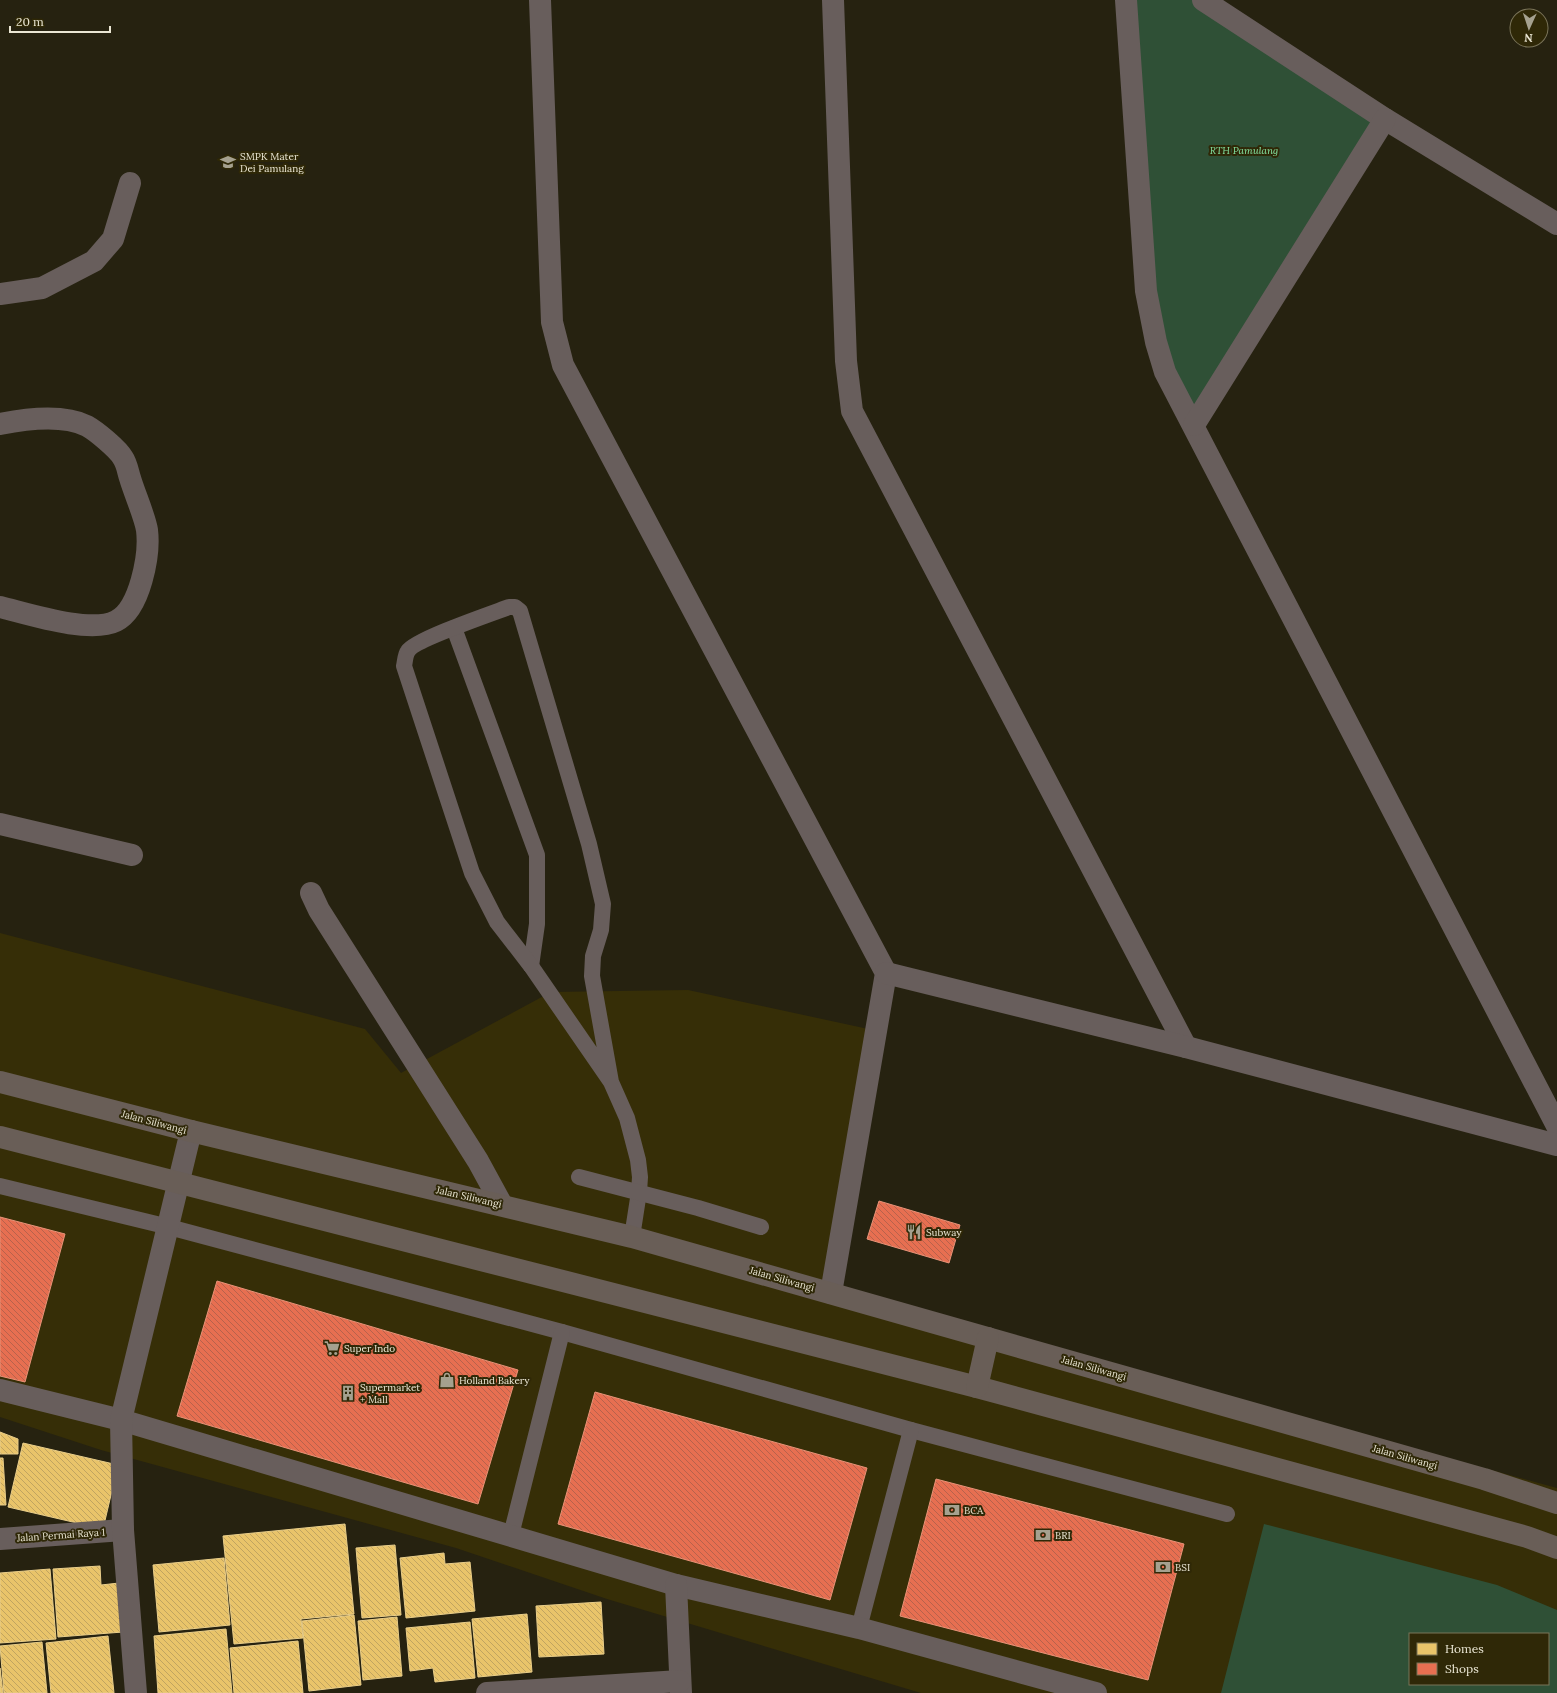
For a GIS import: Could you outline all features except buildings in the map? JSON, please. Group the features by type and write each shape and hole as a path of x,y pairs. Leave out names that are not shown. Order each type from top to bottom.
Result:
{"main road":[{"name":"Jalan Siliwangi","path":"0,1082 191,1132 632,1237 1484,1479 1557,1503"},
{"path":"0,1137 977,1387 1527,1537 1557,1548"},
{"path":"977,1387 988,1338"}],"street":[{"path":"540,0 550,291 552,322 563,365 886,973 831,1293"},
{"path":"833,0 846,361 852,411 1186,1047"},
{"path":"1126,0 1146,291 1156,342 1165,372 1194,425 1557,1126"},
{"path":"1203,0 1385,119 1557,224"},
{"path":"1194,425 1385,119"},
{"path":"0,294 42,288 94,261 113,239 130,183"},
{"path":"0,424 43,418 68,421 86,426 101,437 123,458 147,530 145,568 137,594 129,610 116,621 98,626 79,625 0,607"},
{"path":"0,824 132,855"},
{"path":"310,893 319,910 478,1161 502,1205"},
{"path":"886,973 1186,1047 1557,1145"},
{"path":"136,1693 123,1530 121,1420 191,1132"},
{"path":"0,1390 121,1420 676,1585 859,1628 1096,1693"},
{"name":"Jalan Permai Raya 1","path":"0,1539 123,1530"},
{"path":"487,1693 680,1687 676,1585"}],"lane":[{"path":"611,1082 592,976 593,956 601,930 603,904 589,844 520,610 515,607 509,607 413,645 407,651 404,666 472,873 497,922 531,966 611,1082 627,1118 638,1160 640,1177 632,1237"},
{"path":"454,628 537,855 537,924 531,966"},
{"path":"579,1177 639,1192 761,1227"},
{"path":"0,1186 169,1227 562,1332 911,1430 1227,1514"},
{"path":"511,1535 562,1332"},
{"path":"859,1628 911,1430"}],"shaded area":[{"path":"0,933 365,1029 401,1073 551,992 688,990 873,1030 821,1287 1557,1488 1557,1693 921,1693 607,1599 456,1548 101,1450 0,1417"}],"green space":[{"name":"RTH Pamulang","path":"1127,0 1203,0 1385,119 1194,425 1156,342"},
{"path":"1264,1524 1497,1585 1557,1610 1557,1693 1221,1693"}],"place":[{"name":"SMPK Mater Dei Pamulang","path":"228,162"},
{"name":"Subway","path":"914,1232"},
{"name":"Super Indo","path":"332,1348"},
{"name":"Holland Bakery","path":"447,1380"},
{"name":"Supermarket + Mall","path":"348,1393"},
{"name":"BCA","path":"952,1510"},
{"name":"BRI","path":"1043,1535"},
{"name":"BSI","path":"1163,1567"}]}
